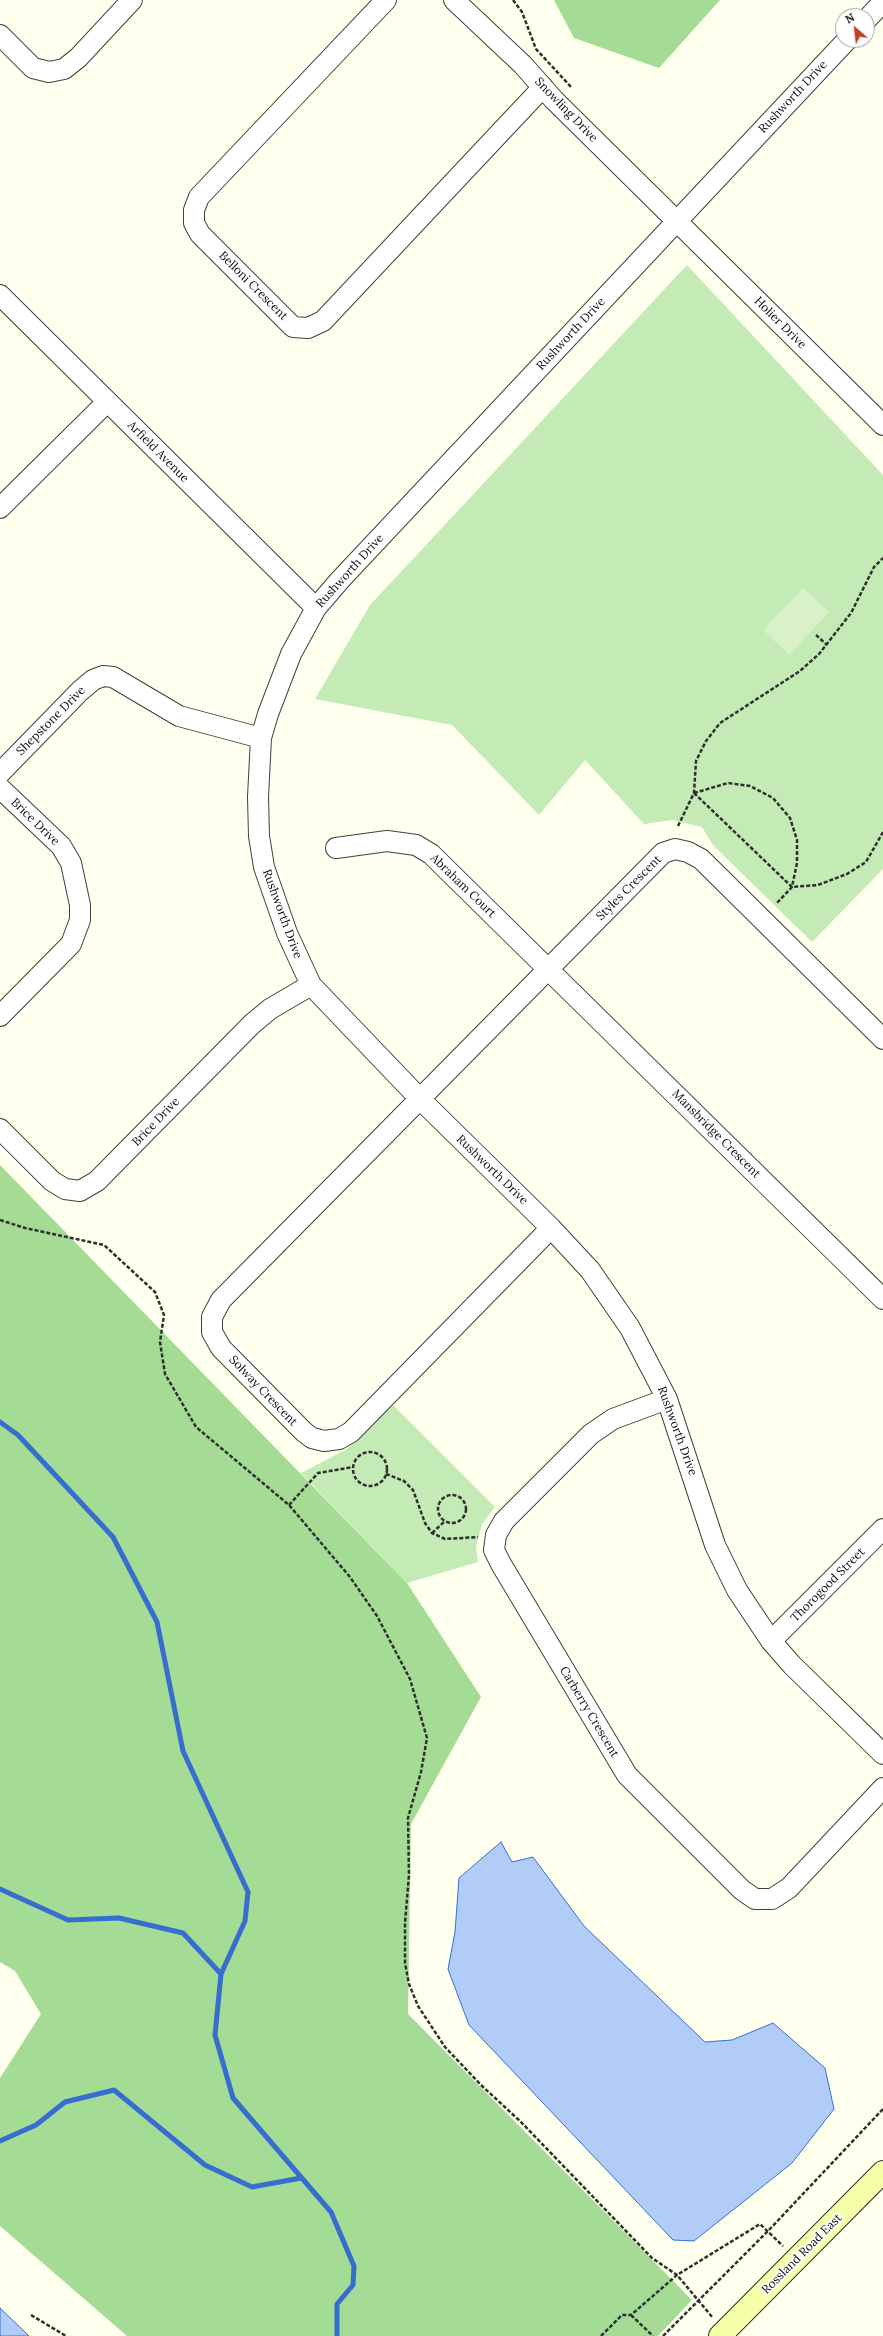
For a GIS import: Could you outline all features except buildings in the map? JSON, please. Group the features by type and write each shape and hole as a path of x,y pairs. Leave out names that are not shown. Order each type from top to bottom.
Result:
{"main road":[{"name":"Rossland Road East","path":"722,2334 883,2172"}],"street":[{"path":"0,35 33,68 49,72 64,69 78,58 132,0"},
{"name":"Belloni Crescent","path":"386,0 199,197 194,210 194,223 200,234 293,326 308,328 323,321 543,87"},
{"name":"Snowling Drive","path":"454,0 677,220"},
{"path":"875,10 883,2"},
{"name":"Rushworth Drive","path":"839,48 340,580 316,608 291,654 268,714 261,738 258,797 259,836 264,867 287,933 311,985 420,1099 551,1228 590,1270 617,1308 644,1351 667,1399 715,1545 737,1590 772,1641 792,1665 883,1754"},
{"name":"Holier Drive","path":"677,220 883,425"},
{"name":"Arfield Avenue","path":"0,295 316,608"},
{"path":"0,508 107,402"},
{"name":"Shepstone Drive","path":"0,773 80,691 93,680 103,676 112,677 179,716 261,738"},
{"name":"Brice Drive","path":"0,788 61,846 71,863 77,882 80,920 71,944 0,1016"},
{"name":"Abraham Court","path":"336,848 387,841 416,845 431,854 548,969"},
{"name":"Styles Crescent","path":"420,1099 663,853 675,849 688,852 701,859 880,1031"},
{"name":"Mansbridge Crescent","path":"548,969 883,1299"},
{"name":"Brice Drive","path":"0,1129 52,1181 65,1189 80,1191 97,1181 252,1024 270,1009 311,985"},
{"name":"Solway Crescent","path":"420,1099 221,1300 212,1317 212,1332 222,1348 304,1432 312,1438 324,1441 339,1439 351,1432 551,1228"},
{"name":"Carberry Crescent","path":"667,1399 612,1419 591,1434 504,1521 496,1535 494,1550 501,1564 627,1775 742,1890 755,1899 772,1899 789,1888 883,1788"},
{"name":"Thorogood Street","path":"772,1641 883,1529"}],"path":[{"path":"513,0 522,12 536,49 572,88"},
{"path":"678,826 694,793 696,761 706,741 720,723 800,671 827,646 851,613 874,567 883,558"},
{"path":"816,635 827,646"},
{"path":"694,793 728,784 750,786 772,798 790,818 797,840 797,863 792,887 776,904"},
{"path":"694,793 792,887 818,885 847,874 866,862 883,832"},
{"path":"0,1220 25,1228 104,1245 155,1292 164,1315 160,1342 165,1374 196,1427 289,1505 350,1577 377,1616 410,1679 427,1738 421,1772 408,1818 410,1875 405,1923 405,1963 409,1984 418,2006 445,2046 481,2085 521,2122 652,2258 677,2275 722,2334"},
{"path":"289,1505 318,1473 353,1467 361,1455 365,1453 375,1453 383,1459 386,1474 380,1482 369,1485 359,1482 353,1467"},
{"path":"386,1474 404,1481 413,1490 425,1523 432,1533 445,1539 480,1537"},
{"path":"432,1533 444,1522 454,1523 464,1518 467,1509 463,1500 450,1494 442,1499 436,1508 444,1522"},
{"path":"663,2336 768,2231 883,2109"},
{"path":"601,2336 622,2315 631,2315 677,2275 760,2224 796,2259"},
{"path":"31,2315 66,2336"},
{"path":"631,2315 653,2336"}],"green space":[{"path":"554,0 720,0 659,68 574,38"},
{"path":"687,265 883,475 883,869 812,942 713,845 702,827 672,820 644,824 585,760 539,815 452,725 315,699 370,605"},
{"path":"803,588 829,612 789,655 763,630"},
{"path":"0,1165 407,1583 481,1697 411,1824 408,2014 692,2300 658,2336 127,2336 0,2226 0,2078 41,2014 15,1971 0,1962"},
{"path":"393,1405 495,1507 482,1524 476,1546 478,1562 407,1583 301,1473 347,1449"}],"water":[{"path":"501,1842 512,1862 533,1857 584,1926 705,2042 732,2040 773,2023 825,2068 834,2109 792,2163 694,2241 673,2240 469,2025 448,1969 455,1932 459,1878"},
{"path":"0,2308 29,2336 0,2336"}],"waterway":[{"path":"0,1422 18,1435 113,1537 157,1622 183,1751 248,1892 245,1921 221,1974 215,2035 233,2098 331,2212 354,2266 353,2285 337,2304 337,2336"},
{"path":"0,1889 68,1920 119,1918 183,1933 221,1974"},
{"path":"0,2141 36,2125 65,2102 114,2090 205,2165 252,2187 301,2178"}]}
